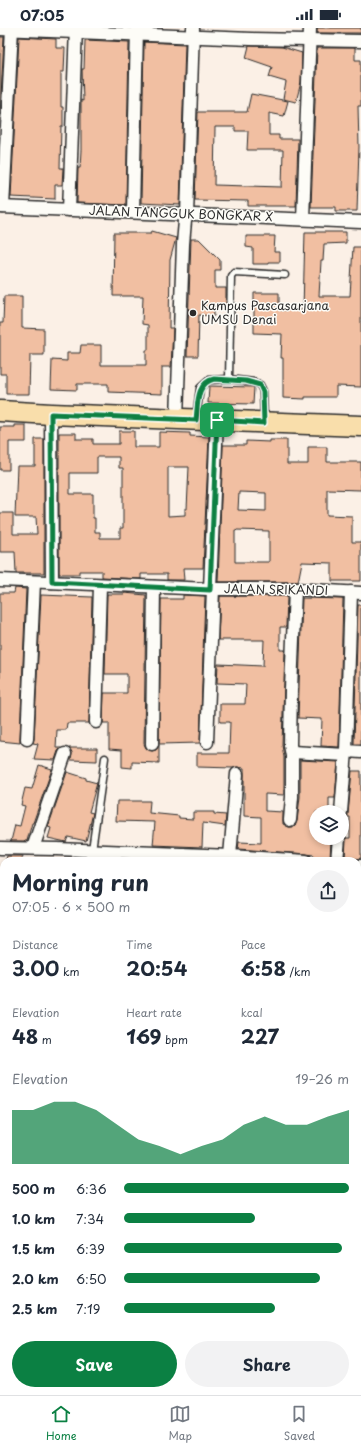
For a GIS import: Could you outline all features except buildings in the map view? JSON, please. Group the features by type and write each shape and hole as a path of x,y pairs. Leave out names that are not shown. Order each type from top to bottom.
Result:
{"main road":[{"path":"0,411 361,426"}],"street":[{"path":"1,207 8,29 310,34 361,41"},
{"path":"69,210 76,30"},
{"path":"133,212 137,31"},
{"path":"187,419 184,234 186,218 193,32"},
{"path":"303,219 310,34"},
{"name":"JALAN TANGGUK BONGKAR X","path":"1,207 133,212 186,218 303,219 361,222"},
{"path":"51,414 52,582"},
{"path":"207,742 217,420"},
{"name":"JALAN SRIKANDI","path":"0,580 212,590 356,592"},
{"path":"27,739 34,582"},
{"path":"96,722 100,585"},
{"path":"152,744 154,588"},
{"path":"290,820 292,797 292,752 290,745 291,689 295,590"},
{"path":"342,805 355,665 356,592"},
{"path":"292,752 361,752"},
{"path":"33,848 65,754"},
{"path":"230,856 237,774"},
{"path":"338,857 339,845"},
{"path":"0,848 33,848 56,855 92,850 178,857"},
{"path":"210,857 244,857"}],"lane":[{"path":"229,379 231,276 234,272 285,275"},
{"path":"187,419 200,388 209,380 229,379 254,382 260,385 263,392 264,423"},
{"path":"92,850 105,758"}],"place":[{"name":"Kampus Pascasarjana UMSU Denai","path":"193,313"}],"route":[{"path":"229,379 254,382 260,385 263,392 264,423 217,420 210,590 52,582 51,414 196,420 200,388 209,380 229,379"}]}
